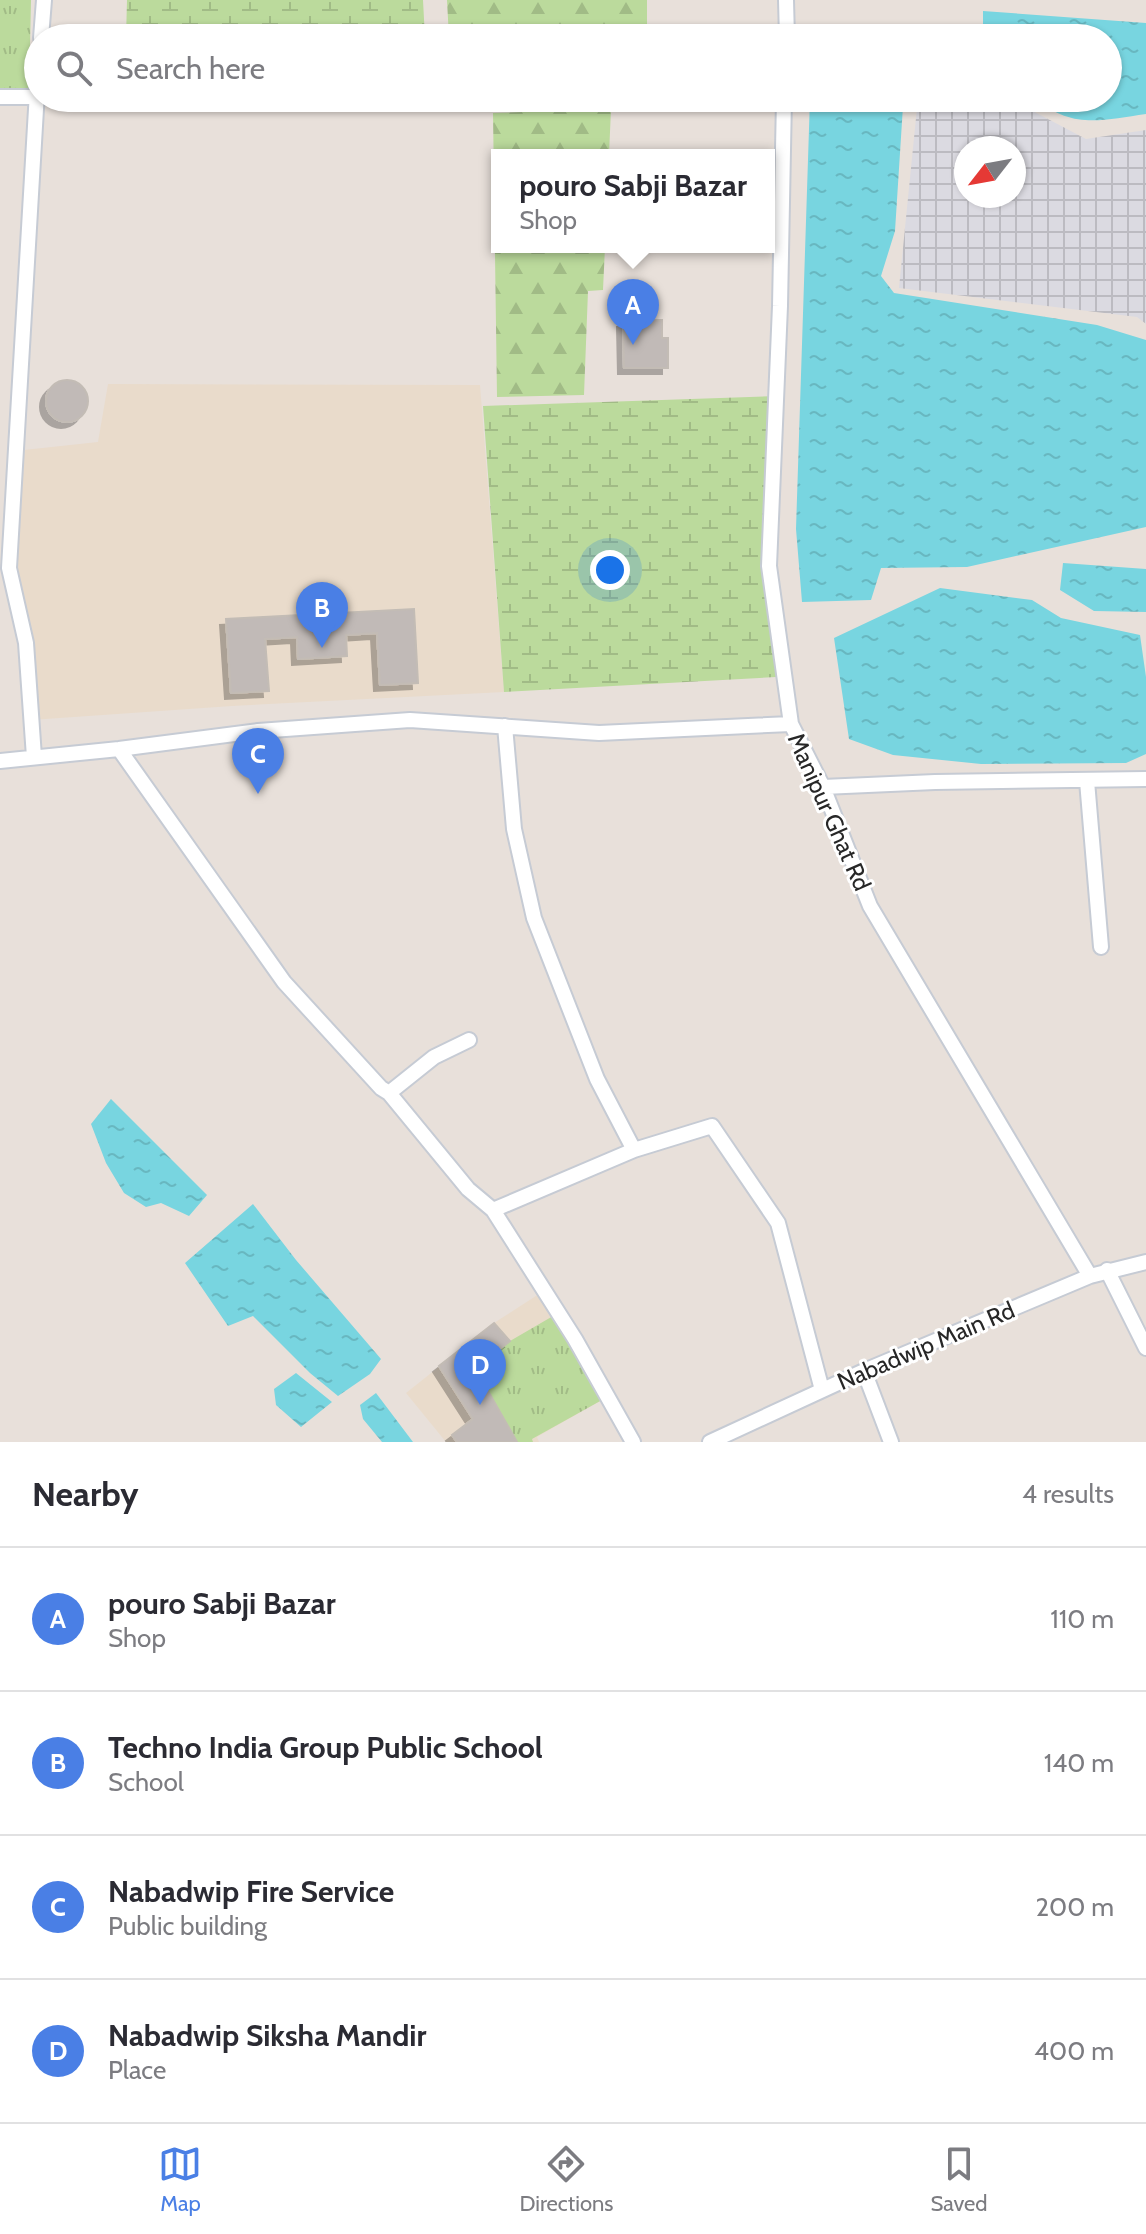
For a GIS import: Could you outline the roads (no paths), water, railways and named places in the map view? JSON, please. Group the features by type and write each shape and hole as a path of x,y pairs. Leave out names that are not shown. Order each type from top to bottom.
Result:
{"street":[{"path":"42,24 44,0"},
{"path":"786,0 787,24"},
{"path":"0,97 24,97"},
{"path":"34,757 26,643 9,568 36,112"},
{"name":"Manipur Ghat Rd","path":"784,112 780,306 769,566 791,724 823,787 870,906 1090,1276"},
{"path":"0,761 258,731 410,720 599,733 791,724"},
{"path":"505,726 514,829 534,918 597,1079 634,1150"},
{"path":"119,749 284,982 389,1093 468,1189 493,1210 575,1339 633,1442"},
{"path":"823,787 1146,779"},
{"path":"1087,781 1101,947"},
{"path":"389,1093 434,1057 469,1040"},
{"path":"493,1210 634,1150 712,1126 778,1223 822,1390"},
{"name":"Nabadwip Main Rd","path":"710,1442 864,1371 1090,1276 1146,1262"},
{"path":"1107,1270 1146,1348"},
{"path":"864,1371 891,1442"}],"water":[{"path":"983,11 1146,23 1146,114 1088,120 1056,112 1122,112 1122,24 983,24"},
{"path":"810,112 903,112 895,231 881,276 894,293 1097,325 1146,340 1146,527 967,567 881,568 871,600 802,602 796,529"},
{"path":"1063,563 1146,569 1146,612 1094,611 1060,590"},
{"path":"940,588 1032,600 1061,618 1140,635 1146,677 1146,754 1126,763 981,764 893,755 849,739 834,638"},
{"path":"111,1099 207,1195 189,1216 161,1203 146,1207 124,1193 106,1163 91,1124"},
{"path":"253,1204 296,1260 381,1359 370,1374 338,1396 310,1373 253,1316 228,1326 185,1263"},
{"path":"296,1373 332,1402 301,1427 276,1405 274,1389"},
{"path":"376,1393 413,1442 382,1442 363,1419 360,1405"}],"place":[{"name":"pouro Sabji Bazar","path":"633,345"},
{"name":"Techno India Group Public School","path":"322,648"},
{"name":"Nabadwip Fire Service","path":"258,794"},
{"name":"Nabadwip Siksha Mandir","path":"480,1405"}]}
